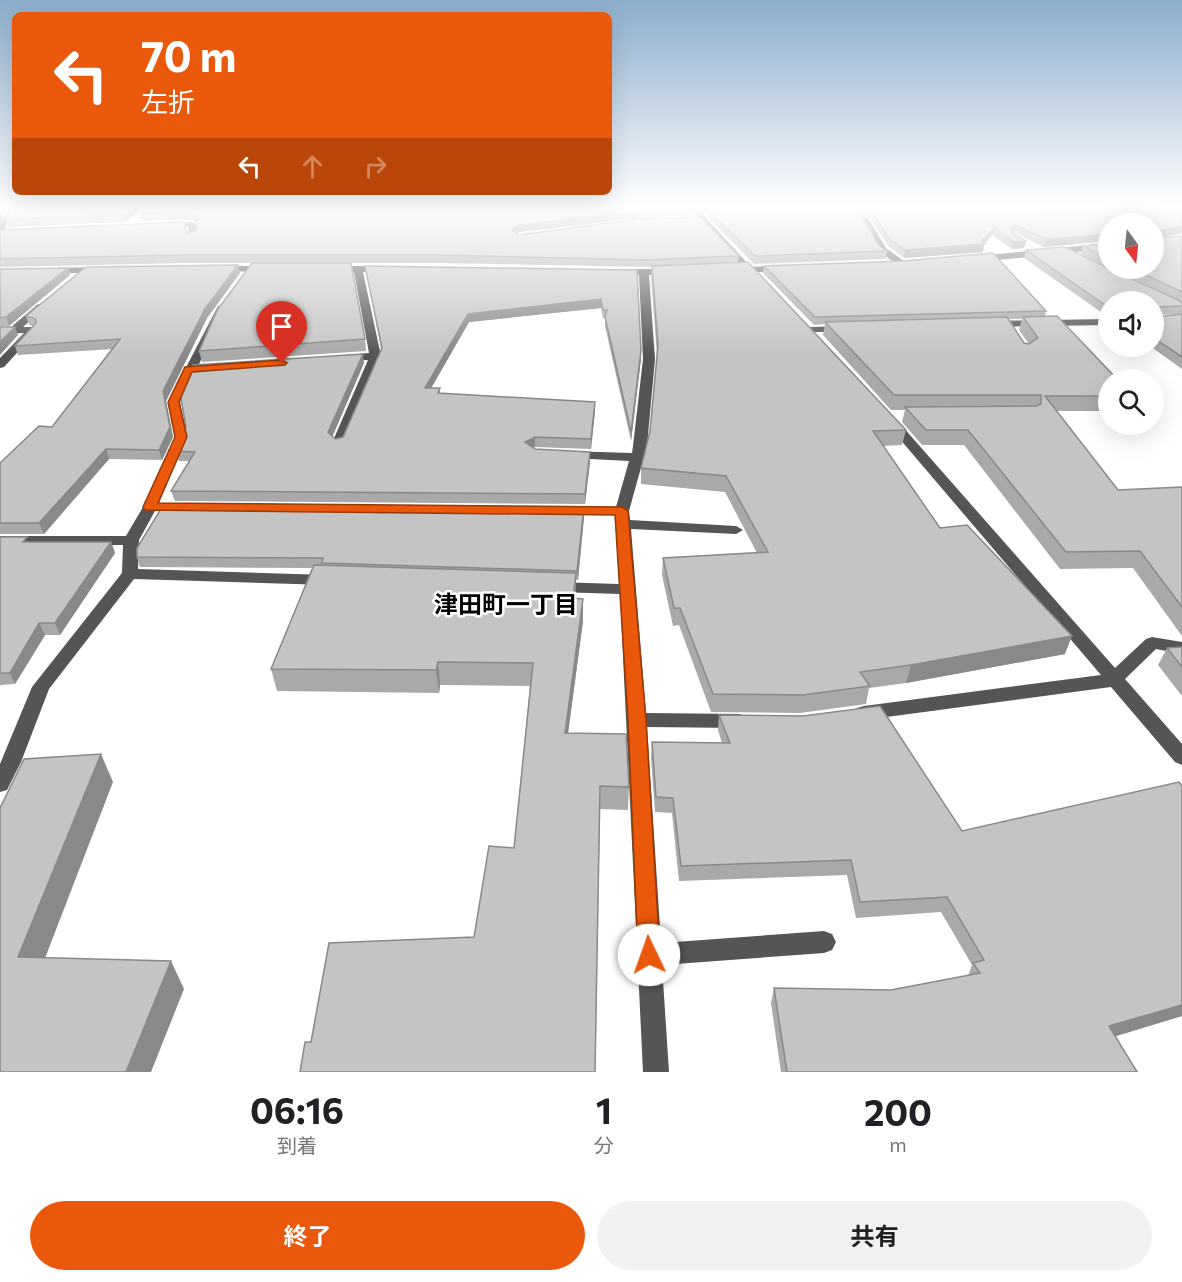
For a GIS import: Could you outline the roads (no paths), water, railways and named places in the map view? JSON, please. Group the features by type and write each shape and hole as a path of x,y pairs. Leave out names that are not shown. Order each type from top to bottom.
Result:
{"street":[{"path":"735,255 764,285"},
{"path":"890,255 901,263"},
{"path":"970,259 1020,255"},
{"path":"1073,255 1086,261"},
{"path":"889,264 913,263"},
{"path":"205,268 282,269"},
{"path":"725,270 795,268"},
{"path":"43,271 118,269"},
{"path":"326,269 393,269"},
{"path":"338,443 375,357 358,269"},
{"path":"68,285 86,270"},
{"path":"0,784 6,761 40,687 130,574 131,540 150,507 181,437 174,402 194,369 214,319 250,270"},
{"path":"608,272 679,272"},
{"path":"644,273 649,359 637,458 622,518 637,720 656,1072"},
{"path":"12,331 49,300"},
{"path":"977,325 1011,329 1098,323"},
{"path":"825,347 806,326 858,328"},
{"path":"0,331 33,330 0,365"},
{"path":"328,360 375,357"},
{"path":"909,416 883,412 1182,757"},
{"path":"557,454 637,458"},
{"path":"150,507 197,507"},
{"path":"551,510 736,530"},
{"path":"0,541 131,540"},
{"path":"130,574 343,580"},
{"path":"545,586 628,589"},
{"path":"846,715 1113,680 1152,643 1182,648"},
{"path":"637,720 753,721"},
{"path":"649,955 824,942"}],"district":[{"name":"津田町一丁目","path":"506,603"}]}
